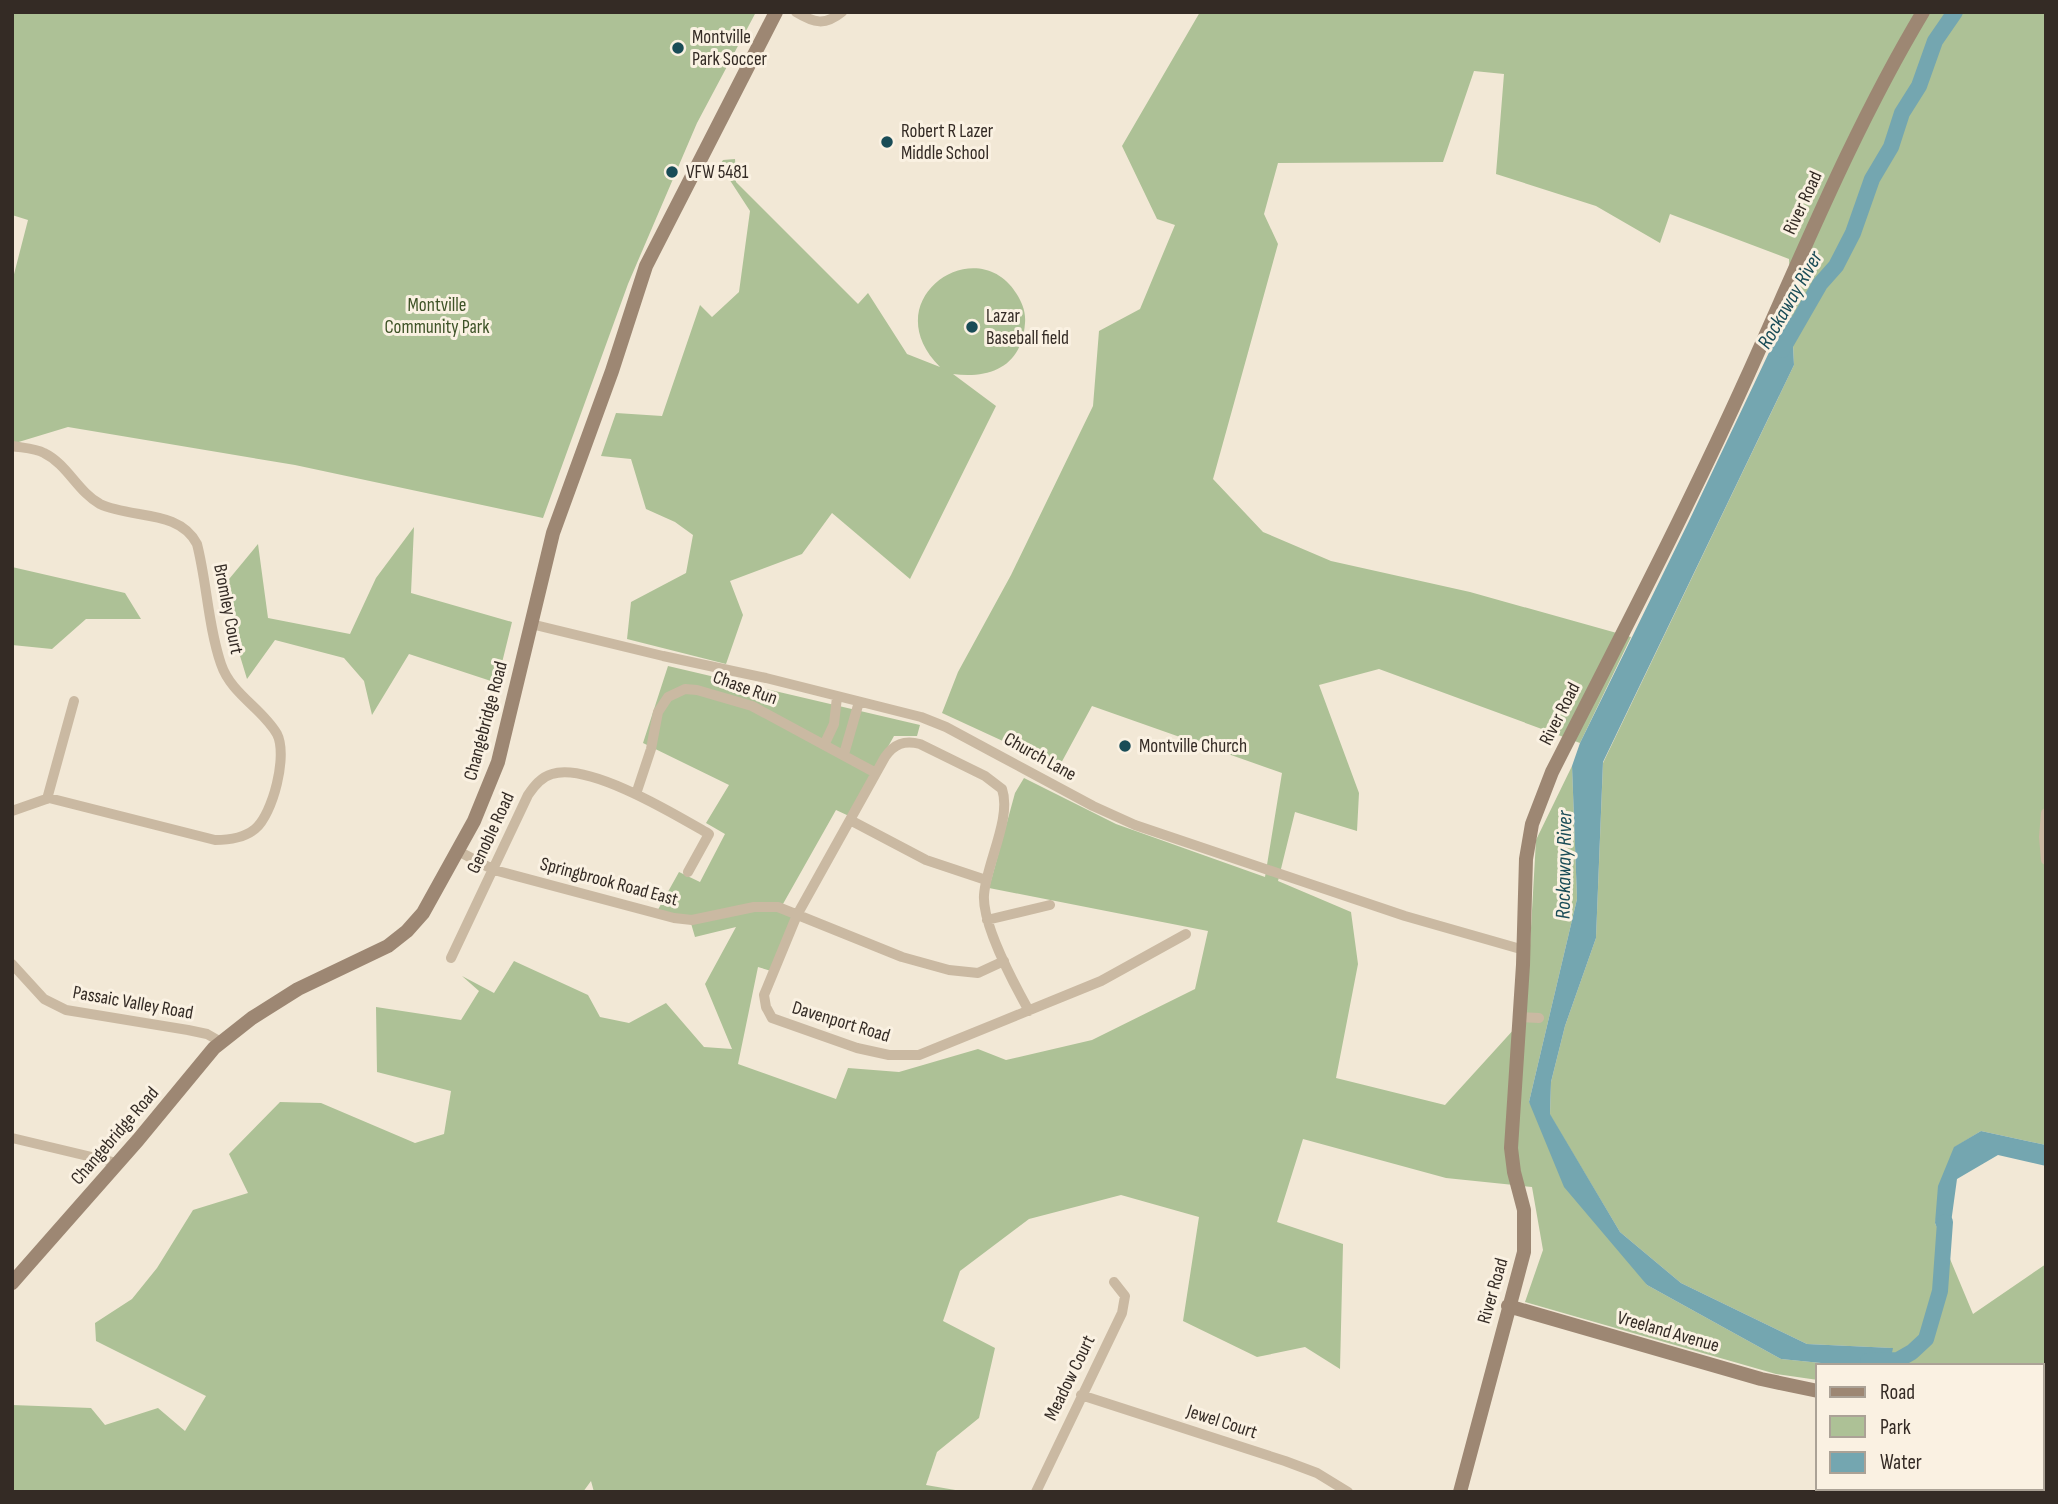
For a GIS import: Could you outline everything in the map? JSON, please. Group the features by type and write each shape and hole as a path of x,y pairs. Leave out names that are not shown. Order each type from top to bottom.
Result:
{"street":[{"name":"Changebridge Road","path":"12,1283 214,1048 252,1018 298,989 383,949 398,939 423,913 458,851 488,790 498,762 561,508 612,371 646,266 776,12"},
{"path":"796,12 820,23 831,21 842,12"},
{"name":"River Road","path":"1460,1492 1524,1252 1524,1210 1511,1148 1524,950 1525,859 1532,824 1544,789 1711,455 1822,207 1864,121 1923,12"},
{"name":"Bromley Court","path":"12,446 37,450 48,455 89,496 104,506 168,520 189,531 197,544 221,663 232,685 275,731 282,748 281,765 266,815 255,829 233,839 215,840 74,803 47,799 12,811"},
{"name":"Church Lane","path":"531,624 921,717 946,727 1093,806 1135,825 1405,916 1524,950"},
{"name":"Chase Run","path":"636,794 651,749 658,712 664,701 679,691 697,690 752,706 825,743 876,773"},
{"path":"825,743 834,724 837,697"},
{"path":"47,799 74,701"},
{"path":"844,754 859,702"},
{"name":"Davenport Road","path":"986,880 1004,807 1002,789 985,776 920,744 899,744 890,751 876,773 797,915 764,995 768,1013 786,1024 857,1048 907,1057 931,1051 1101,981 1186,934"},
{"name":"Genoble Road","path":"451,958 528,795 544,777 555,773 568,773 608,782 636,794 709,834 688,872"},
{"path":"2046,813 2046,860"},
{"path":"850,820 926,860 986,880 984,906 987,920 1029,1011"},
{"name":"Springbrook Road East","path":"458,851 494,870 686,920 766,906 778,907 902,957 949,970 978,973 1004,961"},
{"path":"987,920 1049,905"},
{"name":"Passaic Valley Road","path":"12,964 44,999 66,1010 188,1030 207,1034 221,1042"},
{"path":"1519,1017 1539,1018"},
{"path":"12,1138 117,1163"},
{"name":"Meadow Court","path":"1036,1492 1125,1305 1125,1296 1114,1282"},
{"name":"Vreeland Avenue","path":"1508,1306 1760,1379 1816,1391"},
{"name":"Jewel Court","path":"1081,1395 1284,1461 1317,1473 1348,1492"}],"green space":[{"name":"Montville Community Park","path":"12,12 756,12 697,123 628,284 543,518 295,465 68,427 12,444 12,282 28,220 12,215"},
{"path":"1200,12 2046,12 2046,1145 1981,1131 1955,1147 1935,1223 1973,1314 2046,1264 2046,1401 2044,1364 1889,1364 1892,1348 1807,1344 1681,1283 1620,1232 1550,1115 1551,1082 1565,1026 1596,938 1603,763 1794,365 1789,259 1670,214 1660,243 1596,206 1496,174 1504,74 1474,71 1443,162 1278,163 1264,214 1278,244 1213,479 1263,532 1331,561 1470,592 1631,637 1580,743 1379,669 1319,685 1359,793 1357,831 1295,812 1278,881 1351,912 1358,964 1336,1078 1445,1105 1526,1016 1536,840 1572,766 1577,899 1529,1102 1647,1285 1781,1359 1831,1364 1816,1364 1816,1380 1776,1374 1525,1302 1543,1250 1532,1187 1446,1178 1303,1139 1277,1222 1343,1244 1340,1369 1305,1347 1257,1357 1183,1321 1199,1217 1121,1195 1029,1219 960,1271 943,1321 995,1348 979,1418 937,1452 926,1485 967,1492 594,1492 591,1481 583,1492 12,1492 12,1405 91,1408 105,1425 158,1408 185,1431 206,1396 96,1341 95,1323 132,1299 157,1268 193,1210 248,1193 229,1154 280,1102 321,1103 415,1143 444,1134 451,1091 377,1072 376,1007 461,1020 479,991 462,976 494,993 514,961 588,995 600,1017 629,1023 666,1003 704,1047 732,1049 705,984 736,927 695,937 690,920 655,915 679,872 700,882 725,834 706,823 729,785 643,743 668,666 920,725 917,736 894,736 849,816 836,810 779,911 795,919 771,971 758,967 738,1064 836,1099 848,1068 899,1072 978,1049 1006,1060 1092,1040 1195,989 1208,931 989,888 1015,793 1024,778 1116,824 1265,877 1282,773 1092,706 1059,767 942,713 958,672 1011,575 1093,406 1099,331 1140,309 1175,225 1157,219 1122,146"},
{"path":"735,159 736,182 858,304 868,293 907,354 940,367 922,342 918,318 924,298 938,281 957,271 978,269 999,275 1018,296 1025,319 1023,338 1018,350 1002,366 980,374 953,374 996,406 910,579 832,513 802,554 730,581 743,615 726,664 627,639 631,602 686,573 693,535 675,522 646,509 631,459 601,456 616,413 662,416 700,305 712,317 739,292 750,211 720,165 723,160"},
{"path":"414,527 411,593 512,622 497,683 409,654 372,715 364,681 344,658 275,640 247,679 220,590 258,544 268,618 350,634 376,578"},
{"path":"12,567 125,593 141,619 86,619 52,649 12,645"}],"water":[{"name":"Rockaway River","path":"1791,306 1794,365 1603,762 1596,938 1565,1026 1551,1082 1550,1114 1620,1232 1681,1283 1807,1344 1893,1348 1889,1364 1831,1364 1781,1359 1647,1285 1564,1187 1529,1102 1577,899 1572,766 1580,743"},
{"path":"1981,1131 2046,1145 2046,1166 1998,1155 1957,1179 1947,1252 1935,1223 1938,1186 1954,1147"}],"waterway":[{"name":"Rockaway River","path":"1782,350 1820,284 1836,266 1853,233 1872,179 1891,147 1902,113 1919,86 1935,41 1955,12"},
{"name":"Rockaway River","path":"1868,1361 1898,1360 1926,1339 1940,1291 1945,1222"}],"place":[{"name":"Montville Park Soccer","path":"678,48"},
{"name":"Robert R Lazer Middle School","path":"887,142"},
{"name":"VFW 5481","path":"672,172"},
{"name":"Lazar Baseball field","path":"972,327"},
{"name":"Montville Church","path":"1125,746"}]}
